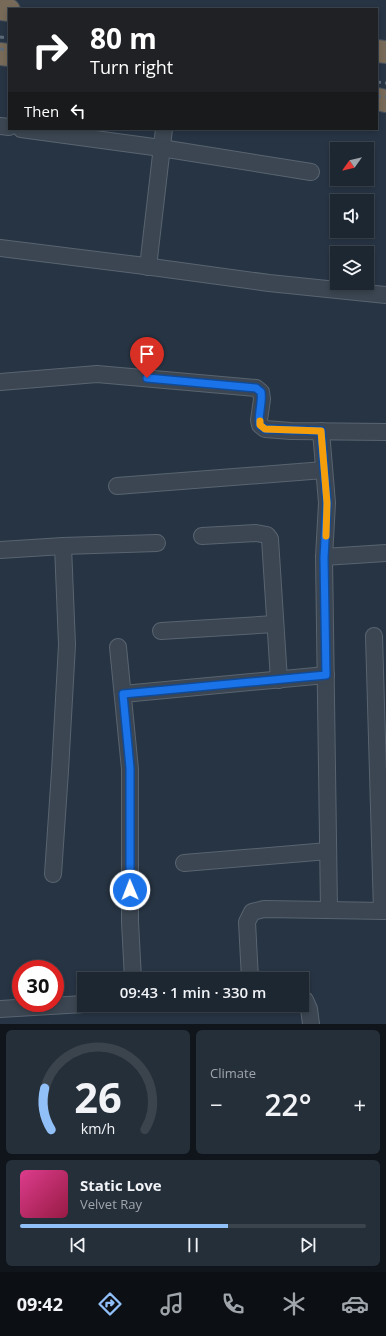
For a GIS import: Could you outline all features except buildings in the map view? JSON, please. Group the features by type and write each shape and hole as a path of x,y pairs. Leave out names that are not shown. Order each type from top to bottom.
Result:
{"street":[{"path":"27,130 161,148 311,172"},
{"path":"148,267 164,130"},
{"path":"0,248 269,283 386,295"},
{"path":"0,382 98,374 256,388 261,392 262,399 259,420 260,425 265,429 386,432"},
{"path":"321,431 327,503 324,558 329,910"},
{"path":"117,486 324,470"},
{"path":"202,536 256,533 267,535 270,539 279,680"},
{"path":"0,550 157,543"},
{"path":"53,874 67,645 63,546"},
{"path":"324,558 386,553"},
{"path":"161,631 275,624"},
{"path":"250,972 247,922 252,912 264,909 384,911 374,636"},
{"path":"118,647 130,768 130,922 133,972"},
{"path":"123,694 326,675"},
{"path":"184,863 328,851"},
{"path":"0,1009 77,1004"},
{"path":"309,1009 311,1024"}],"railway":[{"path":"0,37 8,38"},
{"path":"0,49 8,50"},
{"path":"378,82 386,83"},
{"path":"378,96 386,97"}],"slow traffic":[{"path":"260,421 260,425 265,429 321,431 327,503 326,536"}],"route":[{"path":"130,890 130,768 123,694 326,675 324,558 327,503 321,431 265,429 260,425 259,420 262,399 261,392 256,388 147,378"}]}
